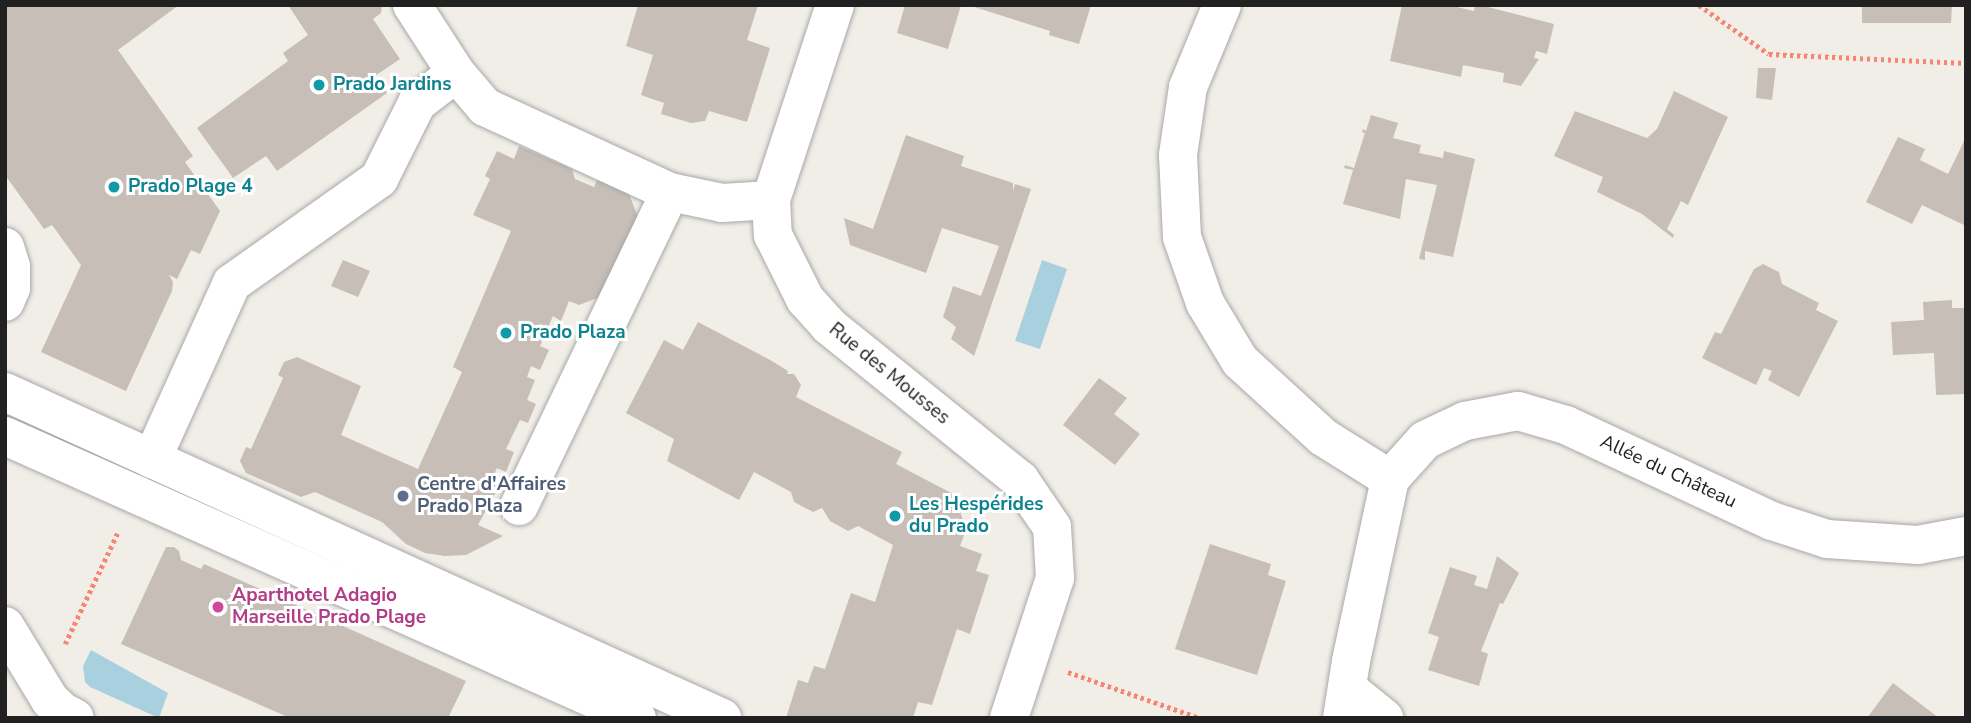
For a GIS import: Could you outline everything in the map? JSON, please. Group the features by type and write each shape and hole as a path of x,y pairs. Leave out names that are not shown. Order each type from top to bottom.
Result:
{"street":[{"path":"412,5 456,74 485,107 670,192 722,204 771,200"},
{"name":"Rue des Mousses","path":"835,5 771,200 773,235 805,299 829,326 1020,480 1052,527 1055,578 1009,718"},
{"path":"1222,5 1188,87 1178,155 1182,237 1205,303 1240,362 1323,437 1390,479 1347,689 1384,718"},
{"path":"152,459 232,283 379,179 417,103 456,74"},
{"path":"519,506 670,192"},
{"path":"5,247 11,267 11,288 5,302"},
{"path":"5,392 722,718"},
{"name":"Allée du Château","path":"1390,479 1425,440 1465,421 1517,411 1566,425 1772,521 1827,539 1918,545 1966,537"},
{"path":"5,436 636,718"},
{"path":"5,626 42,687 63,712 75,718"}],"path":[{"path":"1699,5 1769,54 1966,63"},
{"path":"42,687 136,494"},
{"path":"1057,668 1199,718"}],"water":[{"path":"1042,260 1067,269 1040,349 1015,341"},
{"path":"91,650 168,693 159,718 90,687 85,682 83,666"}],"building":[{"name":"Prado Plage 4","path":"5,5 179,5 118,50 193,156 185,162 220,211 200,254 191,250 177,279 169,275 173,282 172,291 126,391 41,352 81,265 52,225 44,229 5,175"},
{"name":"Prado Jardins","path":"288,5 382,5 381,13 373,19 400,59 375,76 387,93 277,171 266,156 233,178 197,128 288,61 283,53 308,35"},
{"path":"638,5 758,5 747,40 770,48 747,122 709,111 705,121 691,123 661,114 664,103 641,95 653,55 626,46"},
{"path":"905,5 961,5 948,49 897,33"},
{"path":"968,5 1091,5 1079,44 1049,35 1050,31"},
{"path":"1402,5 1448,5 1474,11 1475,5 1480,5 1554,24 1547,54 1536,51 1534,58 1539,59 1521,86 1503,82 1504,73 1463,65 1461,77 1390,61"},
{"path":"1862,5 1952,5 1951,23 1862,23"},
{"path":"1758,68 1776,68 1772,100 1756,98"},
{"path":"1674,91 1728,117 1688,205 1681,201 1667,229 1674,235 1673,238 1642,214 1597,192 1603,177 1554,156 1575,111 1647,138 1657,129"},
{"path":"1371,115 1398,123 1393,138 1421,145 1419,153 1443,158 1444,151 1475,159 1453,257 1425,251 1425,260 1419,259 1437,185 1406,179 1400,219 1343,204 1353,170 1344,168 1345,165 1354,168 1365,133 1362,132 1363,129 1366,131"},
{"path":"906,135 964,156 961,166 1013,183 1013,191 1015,184 1031,189 974,356 951,339 956,327 943,317 953,286 981,296 999,246 942,228 926,273 850,245 844,218 873,229"},
{"path":"1898,137 1925,149 1920,160 1948,174 1966,137 1966,226 1922,205 1912,224 1866,202"},
{"name":"Prado Plaza","path":"519,146 572,169 575,179 594,187 597,180 629,194 640,222 608,294 579,305 569,301 561,321 553,316 540,346 549,350 540,370 531,366 527,377 535,380 527,400 536,404 528,423 520,420 506,449 514,452 506,472 497,468 492,479 501,483 478,525 503,536 466,555 425,553 406,544 382,522 315,492 301,497 246,473 240,461 246,447 251,449 283,378 278,375 284,362 297,357 361,386 341,435 418,469 462,372 453,367 511,231 473,215 490,179 485,176 497,151 514,159"},
{"path":"343,260 370,271 358,297 331,286"},
{"path":"1763,264 1779,272 1782,284 1819,303 1816,310 1838,321 1799,397 1768,380 1772,371 1764,368 1756,385 1702,358 1715,332 1721,334 1754,269"},
{"path":"1952,300 1952,308 1966,308 1966,394 1936,395 1934,353 1893,355 1891,322 1924,320 1923,302"},
{"name":"Les Hespérides du Prado","path":"698,322 772,361 788,371 787,374 794,374 801,385 796,397 902,452 896,464 955,495 966,530 960,546 982,554 976,571 989,575 970,634 957,629 932,705 918,702 913,718 786,718 798,680 808,683 814,666 825,669 851,593 875,602 893,545 858,526 848,531 830,521 822,508 813,512 794,502 791,492 754,472 739,500 667,461 674,439 626,413 664,340 683,350"},
{"path":"1099,378 1127,398 1114,414 1140,434 1115,465 1063,425"},
{"path":"1210,544 1271,564 1268,575 1286,581 1257,675 1175,649"},
{"name":"Aparthotel Adagio Marseille Prado Plage","path":"166,547 174,547 179,551 181,560 201,569 204,564 466,681 448,718 290,718 121,644"},
{"path":"1497,556 1519,573 1503,604 1500,603 1481,651 1488,654 1479,686 1428,670 1439,637 1428,633 1450,567 1477,576 1474,585 1487,589"},
{"path":"1893,683 1939,718 1867,718"}],"place":[{"name":"Prado Jardins","path":"319,85"},
{"name":"Prado Plage 4","path":"114,187"},
{"name":"Prado Plaza","path":"506,333"},
{"name":"Centre d'Affaires Prado Plaza","path":"403,496"},
{"name":"Les Hespérides du Prado","path":"895,516"},
{"name":"Aparthotel Adagio Marseille Prado Plage","path":"218,607"}]}
